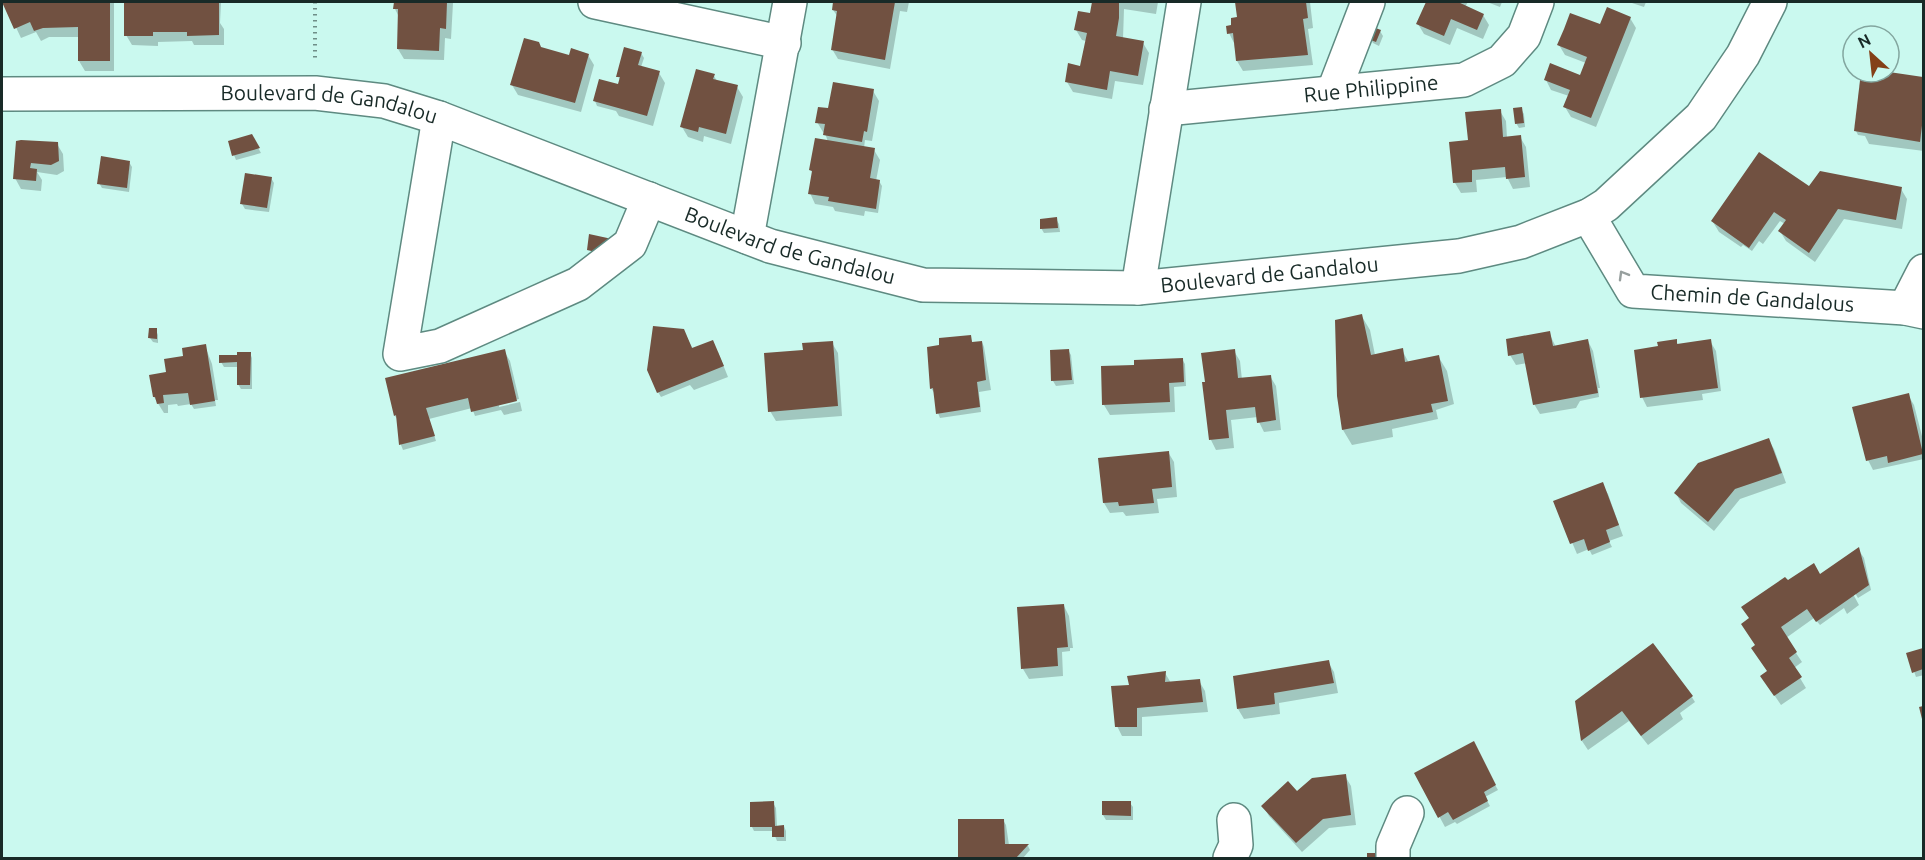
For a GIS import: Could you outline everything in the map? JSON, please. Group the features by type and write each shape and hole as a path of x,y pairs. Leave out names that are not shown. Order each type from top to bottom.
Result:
{"street":[{"path":"595,2 784,43"},
{"path":"747,237 790,2"},
{"path":"1138,288 1184,2"},
{"path":"1333,93 1368,2"},
{"name":"Rue Philippine","path":"1166,109 1464,80 1502,61 1524,36 1537,2"},
{"name":"Boulevard de Gandalou","path":"2,93 315,93 384,100 439,118 770,246 923,285 1138,288 1459,256 1521,242 1590,215 1606,205 1701,117 1743,55 1770,2"},
{"path":"439,118 400,354 440,346 578,284 630,244 649,199"},
{"name":"Chemin de Gandalous","path":"1590,215 1594,227 1633,291 1914,310"},
{"path":"1914,310 1923,271"},
{"path":"1393,858 1393,846 1407,813"},
{"path":"1230,858 1236,845 1234,820"}],"path":[{"path":"315,2 315,93"}],"building":[{"path":"2,2 110,2 110,61 78,61 78,27 43,28 34,31 30,22 14,29"},
{"path":"124,2 219,2 219,35 187,36 187,32 153,32 153,36 124,36"},
{"path":"394,2 447,2 446,29 440,28 439,51 397,49 398,9 393,9"},
{"path":"833,2 895,2 885,60 831,50 837,11 832,10"},
{"path":"1092,2 1119,2 1116,36 1144,41 1138,76 1110,71 1107,90 1065,82 1068,63 1080,66 1087,33 1074,30 1078,11 1090,13"},
{"path":"1235,2 1306,2 1308,18 1303,19 1308,55 1236,61 1233,33 1227,34 1226,26 1231,25 1231,18 1237,17"},
{"path":"1426,2 1458,2 1484,14 1477,30 1451,19 1444,36 1416,24"},
{"path":"1607,7 1631,17 1591,118 1563,107 1570,90 1544,80 1550,63 1580,75 1587,57 1557,45 1570,13 1600,24"},
{"path":"1373,27 1381,30 1376,42 1368,39"},
{"path":"524,38 539,42 541,47 569,55 571,48 589,54 575,103 510,85"},
{"path":"624,47 642,52 638,65 660,71 647,116 593,101 599,79 618,84 620,77 616,77"},
{"path":"696,69 715,74 713,79 738,85 726,134 699,127 698,132 680,127"},
{"path":"1901,74 1923,77 1923,117 1920,142 1854,131 1860,84 1901,84"},
{"path":"833,82 874,89 867,132 864,131 862,142 823,135 825,124 815,123 818,107 828,108"},
{"path":"1522,107 1524,123 1515,124 1513,108"},
{"path":"1501,109 1503,137 1521,135 1525,177 1506,179 1505,167 1472,170 1472,182 1453,183 1449,142 1468,140 1465,112"},
{"path":"252,134 260,148 232,156 228,141"},
{"path":"815,138 875,148 870,178 880,180 876,209 828,201 829,197 808,194 812,171 809,170"},
{"path":"16,141 58,142 59,161 51,165 31,163 30,168 37,169 36,181 13,179"},
{"path":"1759,152 1809,186 1820,171 1902,187 1896,220 1838,209 1809,253 1778,231 1786,220 1774,212 1749,248 1711,221"},
{"path":"101,156 130,161 127,188 97,184"},
{"path":"245,173 272,177 267,208 240,204"},
{"path":"1057,217 1058,228 1040,229 1040,219"},
{"path":"589,234 612,239 609,255 587,250"},
{"path":"1362,314 1371,355 1403,348 1405,362 1439,355 1448,401 1431,404 1433,412 1342,430 1337,396 1335,320"},
{"path":"653,326 684,329 692,348 713,340 724,366 657,393 647,370"},
{"path":"149,328 157,328 157,339 148,338"},
{"path":"1550,331 1553,346 1588,339 1598,393 1533,405 1523,353 1508,356 1506,339"},
{"path":"971,335 972,342 982,341 986,380 977,382 980,407 936,414 933,388 930,389 927,347 939,345 939,338"},
{"path":"1677,339 1677,344 1711,339 1718,388 1640,398 1634,350 1658,346 1657,342"},
{"path":"833,341 838,406 768,412 764,353 803,350 802,343"},
{"path":"206,344 215,401 190,405 188,393 163,395 164,403 157,404 153,397 149,375 166,372 164,359 183,356 182,348"},
{"path":"505,349 517,401 471,412 468,398 426,408 435,436 399,445 396,415 394,416 385,378"},
{"path":"1069,349 1072,380 1051,381 1050,350"},
{"path":"1235,349 1238,378 1271,375 1276,420 1257,423 1255,407 1226,410 1229,438 1209,440 1201,353"},
{"path":"237,352 251,352 250,385 237,385 237,362 219,363 219,355 237,355"},
{"path":"1183,358 1184,382 1169,383 1170,402 1102,405 1101,366 1134,365 1134,360"},
{"path":"1909,393 1923,454 1888,463 1887,456 1866,461 1852,407"},
{"path":"1769,438 1782,473 1735,489 1708,522 1674,493 1698,463"},
{"path":"1169,451 1172,487 1152,489 1154,503 1119,506 1118,502 1103,503 1098,458"},
{"path":"1603,482 1619,525 1606,530 1610,542 1588,551 1584,539 1570,544 1553,501"},
{"path":"1859,547 1869,585 1816,622 1807,609 1781,627 1797,652 1789,658 1802,677 1774,696 1760,676 1767,671 1751,648 1755,645 1741,624 1749,618 1741,607 1785,577 1788,580 1814,563 1820,574"},
{"path":"1064,604 1068,647 1057,648 1058,666 1021,669 1017,607"},
{"path":"1653,643 1693,696 1641,736 1622,711 1581,741 1575,701"},
{"path":"1923,648 1923,669 1912,673 1906,653"},
{"path":"1329,660 1334,683 1274,693 1275,704 1237,709 1233,676"},
{"path":"1166,671 1165,682 1200,679 1203,702 1137,708 1137,727 1115,727 1111,686 1129,685 1127,676"},
{"path":"1923,706 1923,723 1919,707"},
{"path":"1474,741 1496,785 1484,792 1488,801 1453,820 1448,812 1438,818 1414,773"},
{"path":"1346,774 1351,815 1323,819 1296,843 1261,806 1288,781 1297,791 1312,778"},
{"path":"774,801 775,826 784,825 784,837 772,837 772,827 750,827 750,802"},
{"path":"1102,801 1131,801 1131,816 1102,815"},
{"path":"958,819 1004,819 1005,844 1029,844 1016,858 958,858"},
{"path":"1367,853 1378,853 1378,858 1367,858"}]}
